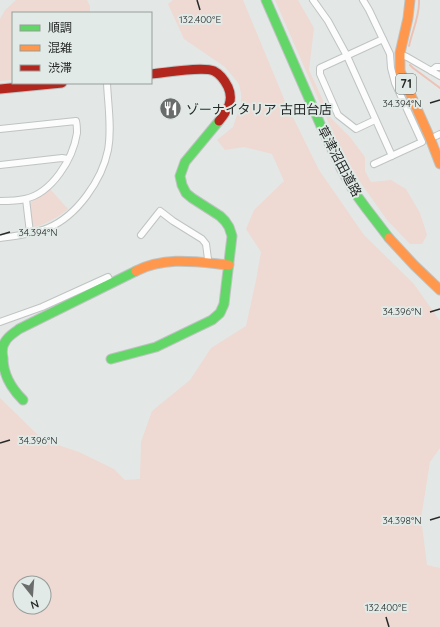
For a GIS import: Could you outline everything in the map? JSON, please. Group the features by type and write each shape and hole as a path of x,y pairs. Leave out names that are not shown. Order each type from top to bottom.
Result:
{"street":[{"name":"草津沼田道路","path":"266,0 319,122 347,178 380,226 440,291"},
{"path":"313,0 328,22 346,56 392,156"},
{"path":"363,0 390,54 391,68 395,82 423,141 374,164"},
{"name":"71","path":"410,0 409,13 399,62 402,75 440,164"},
{"path":"375,120 356,129 338,115 320,74 320,68 383,39"},
{"path":"400,54 440,76"},
{"path":"431,71 436,67 440,68"},
{"path":"111,359 156,347 212,320 220,313 224,304 232,236 229,227 220,216 186,193 180,176 185,162 224,115 230,104 231,93 225,80 214,71 201,69 152,74"},
{"path":"0,89 52,84"},
{"path":"0,238 17,236 49,227 75,209 90,190 101,173 108,149 109,118 107,84"},
{"path":"0,129 76,121 77,132 74,146 68,159 62,170 50,185 41,192 26,199 0,202"},
{"path":"0,165 62,158 68,159"},
{"path":"26,199 30,233"},
{"path":"141,235 160,211 202,239 206,244 208,264"},
{"path":"23,400 13,389 7,379 2,350 4,343 19,329 143,268 156,264 179,261 229,265"},
{"path":"0,322 42,307 108,277 111,284"}],"shaded area":[{"path":"16,0 87,0 90,6 90,12 12,12 12,80 0,81 0,19 5,10"},
{"path":"173,0 243,0 285,101 319,170 364,235 414,284 440,321 440,448 430,462 421,518 427,565 440,568 440,627 0,627 0,398 43,440 79,452 114,469 125,480 140,479 141,442 152,411 190,380 211,348 246,326 261,252 246,229 254,210 284,181 272,154 244,147 225,150 217,140 233,127 241,103 239,84 225,67 184,39 168,4"},
{"path":"275,0 298,0 314,28 309,70 331,118 350,137 365,157 365,171 371,182 391,180 406,189 420,213 427,235 422,244 410,244 387,220 358,179 337,142"},
{"path":"50,189 68,209 49,222 35,227 32,226 30,204"}],"waterway":[{"path":"409,46 417,18 419,0"},
{"path":"410,65 440,88"}],"traffic: fast":[{"path":"266,0 341,168 355,193 389,238"},
{"path":"111,359 156,347 212,320 220,313 224,304 232,236 229,227 220,216 186,193 180,176 185,162 219,121"},
{"path":"23,400 11,386 4,370 2,350 8,338 19,329 136,271"}],"traffic: slow":[{"path":"410,0 408,18 400,53 400,71 440,164"},
{"path":"389,238 440,290"},
{"path":"136,271 159,263 182,261 229,265"}],"traffic: jam":[{"path":"152,74 201,69 216,72 227,85 230,92 229,105 219,121"},
{"path":"0,89 52,84"}],"place":[{"name":"ゾーナイタリア 古田台店","path":"170,109"}]}
